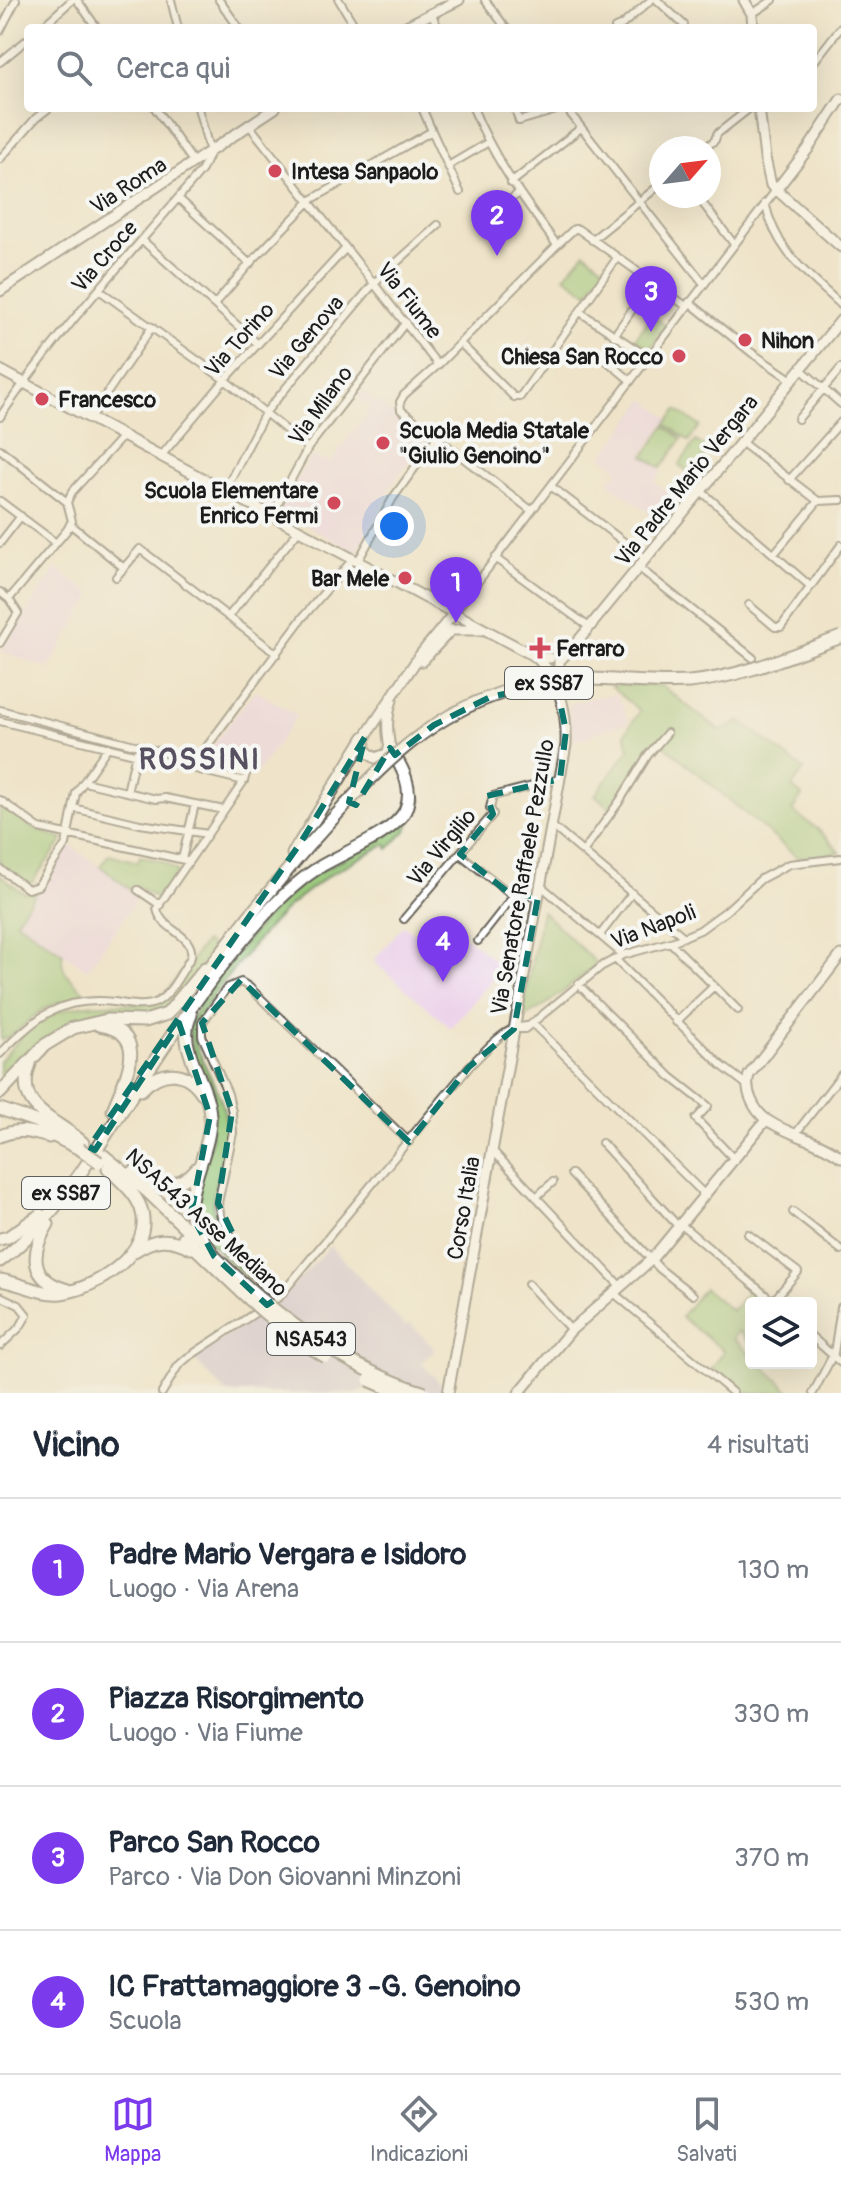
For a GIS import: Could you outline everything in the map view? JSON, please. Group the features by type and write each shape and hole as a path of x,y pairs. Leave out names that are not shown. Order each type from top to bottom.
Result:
{"highway":[{"name":"ex SS87","path":"116,1112 207,984 249,916 382,766 434,725 490,697 541,684 588,679 689,682 746,671 841,637"},
{"path":"249,916 301,842 365,737"},
{"path":"0,1093 57,1036 107,1020 145,1021 167,1014 301,880 400,819 408,800 408,785 390,748"},
{"name":"ex SS87","path":"0,1261 27,1238 64,1197 179,1010 228,950"},
{"path":"207,984 187,1022 185,1033 187,1045 203,1080 210,1130 191,1214 212,1259"},
{"path":"89,1024 116,1030 130,1047 131,1070 116,1112"},
{"path":"31,1059 25,1083 30,1101 82,1146"},
{"path":"0,1252 40,1215 116,1112 149,1081 171,1073 185,1076 194,1082 208,1103"},
{"name":"NSA543 Asse Mediano","path":"0,1109 39,1121 82,1146 212,1259 314,1341 373,1373 425,1393"},
{"name":"NSA543 Asse Mediano","path":"0,1117 82,1146"},
{"path":"0,1136 24,1130 66,1141"},
{"path":"103,1162 157,1185 171,1186 182,1181 201,1164"},
{"path":"103,1162 132,1193 142,1211 141,1231 130,1255"},
{"path":"64,1197 36,1245 35,1254 36,1265 47,1281 72,1291"},
{"path":"0,1239 8,1237 40,1215"},
{"path":"0,1280 47,1292 72,1291 99,1280 156,1239 167,1239 212,1259"},
{"name":"NSA543 Asse Mediano","path":"212,1259 255,1305 309,1347 399,1393"}],"street":[{"path":"0,31 16,0"},
{"path":"46,24 74,0 94,24"},
{"path":"171,0 177,24"},
{"path":"219,0 236,24"},
{"path":"339,0 354,24"},
{"path":"409,24 459,0"},
{"path":"485,0 503,24"},
{"path":"623,24 654,0 683,24"},
{"path":"744,0 752,14 753,24"},
{"path":"752,14 773,0"},
{"path":"431,12 436,24"},
{"path":"817,58 841,27"},
{"path":"0,62 24,42"},
{"path":"392,700 387,730 390,748 381,757 369,755 365,750 365,737 405,678 808,149 841,100"},
{"path":"0,159 44,112"},
{"path":"158,112 194,163"},
{"path":"199,112 210,152"},
{"name":"Via Roma","path":"0,291 269,112"},
{"path":"424,112 460,192"},
{"path":"475,112 487,143 511,183 557,245 576,228 792,380"},
{"path":"516,112 519,121 550,112"},
{"path":"567,112 704,284"},
{"path":"716,136 745,112"},
{"path":"759,112 768,178 776,190 841,247"},
{"name":"Via Fiume","path":"249,125 438,365 557,245"},
{"path":"511,183 581,128"},
{"path":"215,304 311,200 432,131"},
{"path":"448,166 487,143"},
{"name":"Via Croce","path":"0,417 23,382 202,170 210,152"},
{"path":"765,163 781,174 789,172"},
{"path":"482,221 519,193"},
{"path":"592,240 649,193"},
{"path":"178,198 250,264"},
{"path":"765,203 786,254 841,305"},
{"path":"706,208 734,244"},
{"name":"Via Genova","path":"225,490 265,413 375,282 438,225"},
{"path":"142,240 258,344"},
{"name":"Via Torino","path":"161,456 225,380 346,248"},
{"path":"460,343 517,398 617,258"},
{"path":"614,336 652,281"},
{"path":"99,290 225,380 308,448"},
{"path":"580,312 649,358"},
{"name":"Via Padre Mario Vergara","path":"553,666 589,627 841,320"},
{"name":"Via Milano","path":"272,515 308,448 406,322"},
{"path":"90,418 152,327"},
{"path":"595,351 631,381"},
{"path":"438,365 404,395 400,402 401,410 532,511"},
{"path":"798,419 841,368"},
{"path":"801,369 841,404"},
{"path":"0,370 553,666"},
{"path":"789,480 841,422"},
{"path":"67,502 72,492 123,436"},
{"path":"194,765 303,617 355,560 393,498 437,437"},
{"path":"740,441 818,501 841,500"},
{"path":"0,449 67,502 72,521 9,599"},
{"path":"552,487 753,658"},
{"path":"700,490 810,586"},
{"path":"0,501 56,543"},
{"path":"774,554 818,501"},
{"path":"0,543 21,516"},
{"path":"70,524 124,568"},
{"path":"228,617 299,530"},
{"path":"749,605 775,627 781,627 841,545"},
{"path":"116,577 140,549 277,654"},
{"path":"495,558 589,627"},
{"path":"0,592 18,613 0,643"},
{"path":"405,678 451,630 488,631"},
{"name":"Via Senatore Raffaele Pezzullo","path":"514,1029 552,826 566,731 553,666"},
{"path":"0,710 111,739 136,750"},
{"path":"0,721 108,747 149,753 245,778 208,834 186,860 157,908 160,919 189,942 192,952 163,997 148,1005 103,1001 65,1005 38,1018 1,1052"},
{"path":"583,852 648,755 667,733"},
{"path":"0,869 28,889 34,888 66,844 76,793 111,739"},
{"path":"127,792 136,750"},
{"name":"Via Virgilio","path":"404,919 493,814 490,808 493,796 560,779"},
{"path":"84,782 224,810"},
{"path":"0,800 39,828 186,860"},
{"path":"186,860 195,804"},
{"path":"73,808 140,824 208,834"},
{"path":"552,826 684,937"},
{"path":"460,854 509,893 538,897"},
{"name":"Via Napoli","path":"514,1029 521,1031 578,984 615,959 700,930 761,879 789,864 841,858"},
{"path":"540,885 623,955"},
{"path":"138,890 160,905"},
{"path":"600,935 632,893"},
{"path":"478,941 515,894"},
{"path":"670,942 738,1010"},
{"path":"839,1153 766,1120 749,1095 747,1081 841,955"},
{"path":"615,959 676,1022 735,1075 747,1081"},
{"path":"279,1297 262,1285 245,1259 221,1217 218,1203 233,1133 232,1112 228,1094 202,1036 202,1023 227,988 241,982 249,987 409,1142"},
{"path":"578,984 671,1077 708,1106 696,1119 734,1159"},
{"path":"676,1022 714,986"},
{"path":"530,1024 705,1195"},
{"path":"162,1393 178,1366 187,1358 279,1297 469,1067 490,1045 514,1029"},
{"name":"Corso Italia","path":"448,1393 514,1029"},
{"path":"796,1133 841,1075"},
{"path":"519,1393 571,1330 651,1260 766,1120"},
{"path":"602,1143 678,1226 684,1227 768,1297"},
{"path":"492,1150 618,1291 733,1393"},
{"path":"571,1174 651,1260 693,1295"},
{"path":"536,1197 553,1182"},
{"path":"793,1212 841,1250"},
{"path":"748,1234 798,1272 778,1297"},
{"path":"528,1284 571,1330"},
{"path":"0,1296 19,1305 27,1315 20,1327 0,1346"},
{"path":"813,1393 833,1357 841,1307"},
{"path":"817,1342 841,1363"}],"highlighted area":[{"path":"556,683 566,731 560,779 487,796 493,814 460,854 509,893 538,897 514,1029 469,1067 409,1142 241,980 202,1023 232,1112 218,1203 245,1259 279,1297 267,1305 214,1256 191,1214 210,1116 179,1023 95,1150 89,1147 301,842 365,737 349,802 356,805 390,748 395,755 434,725 490,697"}],"shaded area":[{"path":"360,390 427,437 386,493 388,495 356,553 278,510 311,456 331,462 370,408 356,396"},
{"path":"645,399 669,418 642,455 662,471 654,483 683,501 666,525 609,483 619,469 603,457"},
{"path":"56,568 93,595 48,668 1,651"},
{"path":"255,690 297,715 259,771 204,757"},
{"path":"617,694 629,722 571,742 569,705"},
{"path":"70,845 139,897 87,970 16,920"},
{"path":"404,925 438,952 458,930 502,968 451,1028 373,961"},
{"path":"330,1246 405,1326 410,1323 435,1349 421,1363 443,1386 441,1393 371,1393 365,1387 358,1393 227,1393 193,1359 280,1300"}],"green space":[{"path":"585,252 605,268 588,293 564,276"},
{"path":"652,315 666,326 650,349 635,339"},
{"path":"677,410 700,426 689,441 666,424"},
{"path":"665,426 682,439 661,468 644,456"},
{"path":"696,441 709,450 691,474 679,465"},
{"path":"638,684 662,686 720,731 741,721 804,770 792,787 802,796 792,811 819,830 840,852 798,858 657,739 611,808 595,795 629,749 625,733 640,711 611,687"},
{"path":"422,800 405,832 388,849 386,844 342,867 289,906 207,1004 195,1031 199,1051 220,1098 226,1122 214,1191 214,1212 224,1238 251,1281 208,1241 198,1227 193,1198 212,1138 188,1028 225,968 280,903 312,876 382,836 405,810"},
{"path":"0,805 32,827 63,840 30,885 0,866"},
{"path":"109,854 138,862 140,856 163,862 178,872 158,900 137,886 133,892 100,866"},
{"path":"0,875 24,893 38,890 16,921 63,953 66,972 89,997 50,1006 1,1040"},
{"path":"542,911 597,964 538,1010 521,1016"},
{"path":"205,942 213,948 182,993 167,1008 153,1016 91,1018 60,1030 34,1050 0,1088 0,1061 35,1024 78,1006 157,1004"},
{"path":"704,1288 732,1311 750,1289 759,1297 745,1297 745,1338 739,1331 733,1338 745,1349 745,1369 766,1369 792,1393 741,1393 712,1368 724,1351 681,1317"}],"place":[{"name":"Intesa Sanpaolo","path":"275,171"},
{"name":"Piazza Risorgimento","path":"497,256"},
{"name":"Parco San Rocco","path":"651,332"},
{"name":"Nihon","path":"745,340"},
{"name":"Chiesa San Rocco","path":"679,356"},
{"name":"Francesco","path":"42,399"},
{"name":"Scuola Media Statale \"Giulio Genoino\"","path":"383,443"},
{"name":"Scuola Elementare Enrico Fermi","path":"334,503"},
{"name":"Bar Mele","path":"405,578"},
{"name":"Padre Mario Vergara e Isidoro","path":"456,623"},
{"name":"Ferraro","path":"540,648"},
{"name":"IC Frattamaggiore 3 -G. Genoino","path":"443,982"}],"district":[{"name":"ROSSINI","path":"200,759"}]}
